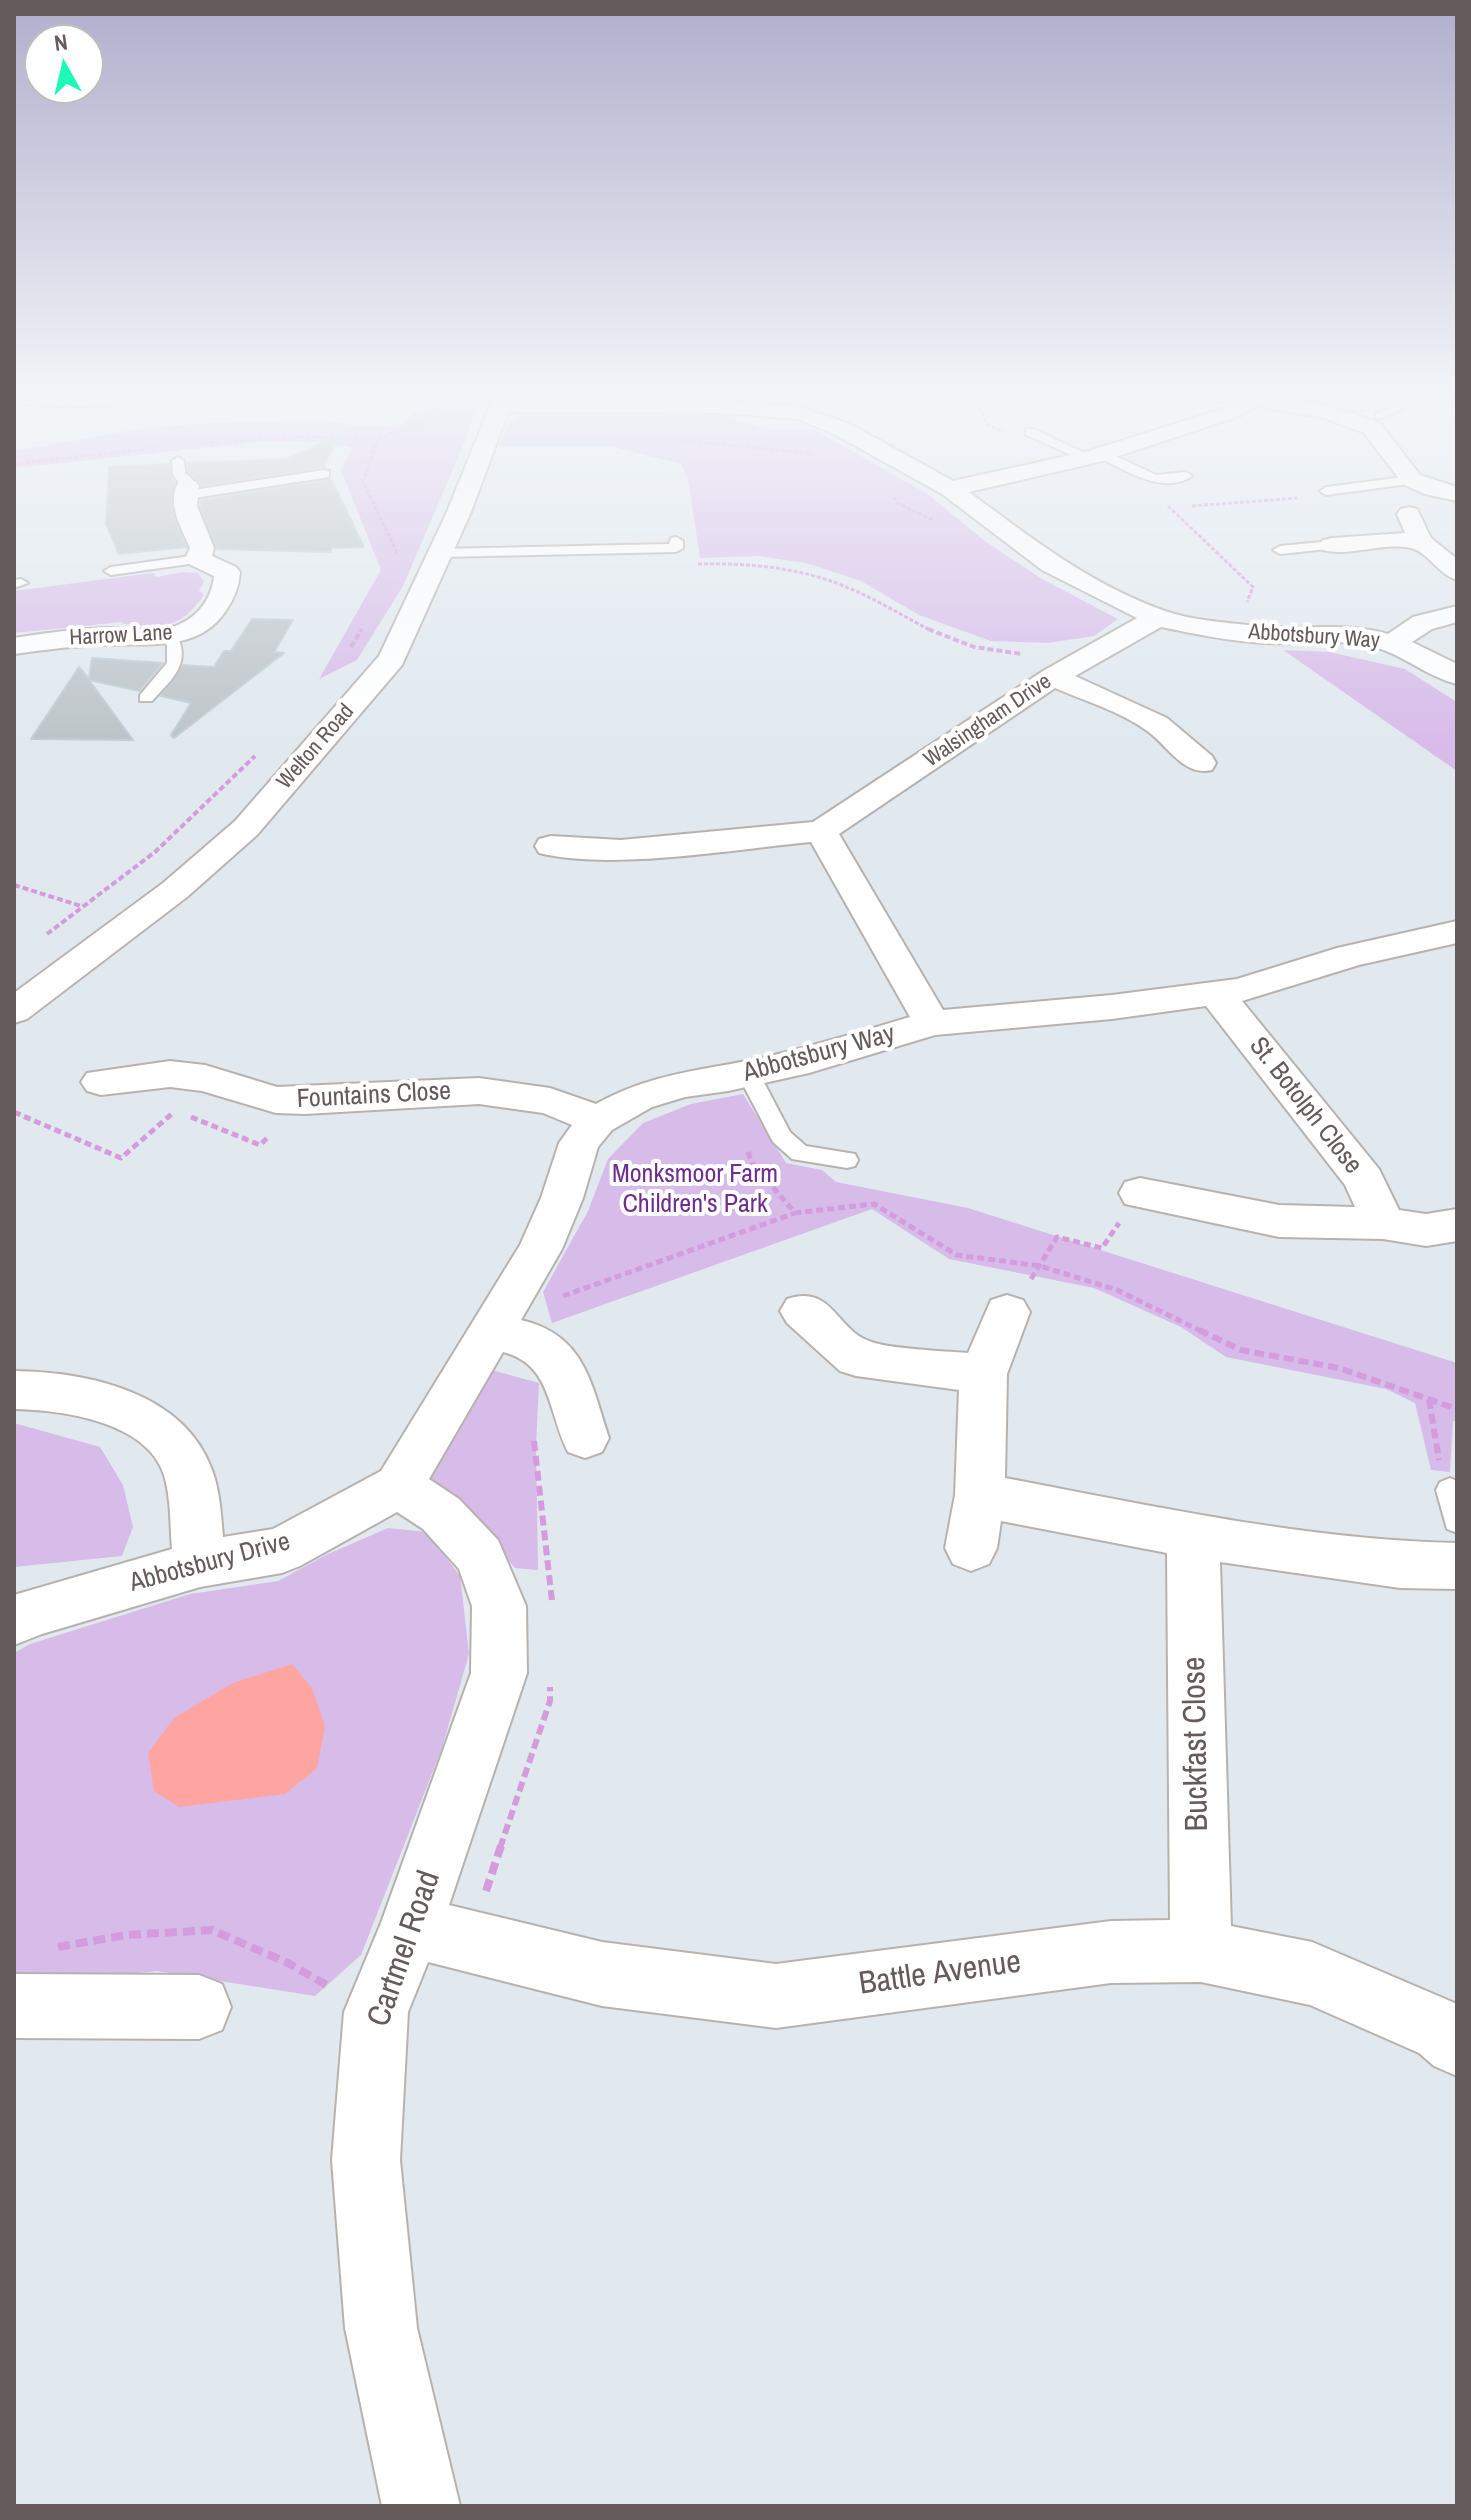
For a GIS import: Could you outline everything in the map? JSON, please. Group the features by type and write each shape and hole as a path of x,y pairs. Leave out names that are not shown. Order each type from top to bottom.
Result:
{"street":[{"path":"188,514 202,548 198,559"},
{"name":"Welton Road","path":"14,1011 175,890 246,828 392,659 456,514"},
{"name":"Abbotsbury Way","path":"983,514 1051,565 1104,594 1158,618 1234,632 1265,635 1341,634 1394,643 1457,676"},
{"path":"1409,514 1420,541 1457,572"},
{"path":"1332,545 1376,540 1420,541"},
{"name":"Harrow Lane","path":"14,646 81,637 150,638 184,633 203,624 227,587 227,572 198,559"},
{"path":"1394,643 1412,626 1457,614"},
{"name":"Walsingham Drive","path":"551,846 621,850 821,831 1053,677 1158,618"},
{"path":"1053,677 1121,705 1157,724 1201,763"},
{"path":"821,831 932,1023"},
{"name":"Abbotsbury Way","path":"399,1486 511,1336 579,1143 598,1120 638,1098 681,1084 738,1076 809,1060 932,1023 1217,995 1299,974 1350,956 1456,933"},
{"name":"St. Botolph Close","path":"1217,995 1364,1179 1383,1223"},
{"name":"Fountains Close","path":"101,1082 170,1074 205,1078 276,1100 305,1101 479,1091 550,1101 598,1120"},
{"path":"1140,1193 1279,1221 1383,1223 1426,1230 1457,1225"},
{"path":"803,1311 856,1358 983,1374"},
{"path":"971,1548 980,1495 983,1374 1007,1312"},
{"path":"511,1336 561,1365 585,1438"},
{"path":"14,1390 35,1389 117,1405 160,1429 187,1467 200,1564"},
{"name":"Abbotsbury Drive","path":"14,1621 31,1613 200,1564 282,1550 399,1486"},
{"name":"Cartmel Road","path":"399,1486 441,1514 480,1556 499,1606 499,1673 411,1927 376,2012 366,2160 381,2328 421,2506"},
{"path":"980,1495 1193,1536 1400,1565 1457,1566"},
{"name":"Buckfast Close","path":"1193,1536 1201,1951"},
{"name":"Battle Avenue","path":"411,1927 602,1974 776,1996 1111,1952 1201,1951 1312,1974 1442,2030 1457,2043"},
{"path":"14,2006 199,2007"}],"lane":[{"path":"440,553 676,548 676,541"},
{"path":"1280,550 1332,545"},
{"path":"111,571 198,559"},
{"path":"146,698 176,665 179,653 170,635"},
{"path":"738,1076 781,1137 800,1153 847,1160"},
{"path":"1450,1490 1457,1521"}],"path":[{"path":"378,514 398,555 392,567"},
{"path":"919,514 935,521"},
{"path":"1176,514 1212,546 1216,556 1253,587 1234,632"},
{"path":"692,564 736,562 789,569 845,587 945,639 1012,654 1026,654"},
{"path":"344,659 367,619"},
{"path":"40,939 155,852 259,753"},
{"path":"14,885 82,906"},
{"path":"738,1076 752,1163 795,1213"},
{"path":"190,1116 260,1145 305,1101"},
{"path":"14,1112 121,1158 176,1111"},
{"path":"1040,1266 1057,1237 1102,1248 1140,1193"},
{"path":"511,1336 551,1301 795,1213 874,1204 957,1255 1040,1266 1117,1290 1241,1350 1339,1368 1457,1409"},
{"path":"1429,1399 1440,1469 1450,1490"}],"green space":[{"path":"358,514 434,514 403,586 357,660 319,679 381,570"},
{"path":"693,514 952,514 985,541 1042,579 1118,619 1094,636 1048,643 991,641 919,615 861,581 806,563 758,556 700,558"},
{"path":"183,572 198,573 204,582 199,590 204,595 187,615 170,624 150,626 122,622 14,633 14,591"},
{"path":"1283,650 1330,652 1405,669 1457,702 1457,771"},
{"name":"Monksmoor Farm Children's Park","path":"743,1094 786,1163 822,1170 836,1182 968,1208 1457,1363 1457,1421 1453,1421 1450,1472 1431,1470 1415,1403 1386,1389 1226,1357 1181,1327 1094,1288 949,1259 872,1209 552,1323 543,1292 588,1211 608,1159 643,1123 691,1104"},
{"path":"488,1369 539,1383 536,1446 538,1570 515,1568 485,1532 431,1483 432,1460"},
{"path":"14,1423 100,1447 123,1485 133,1527 122,1556 14,1567"},
{"path":"388,1528 427,1532 460,1576 469,1654 442,1748 361,1955 315,1996 157,1971 30,1984 14,1979 14,1653 30,1644 190,1594 278,1581 326,1555"}],"shaded area":[{"path":"292,1664 312,1688 325,1726 317,1768 285,1794 179,1807 154,1791 148,1753 174,1718 233,1683"}],"building":[{"path":"107,514 173,514 186,547 119,554 106,524"},
{"path":"203,514 348,514 364,547 332,548 330,552 217,549"},
{"path":"252,619 293,620 274,652 284,653 174,738 171,735 191,703 161,696 183,665 214,667 224,651 231,651"},
{"path":"92,658 163,663 139,691 89,680 133,740 31,739 79,667 89,679"}]}
